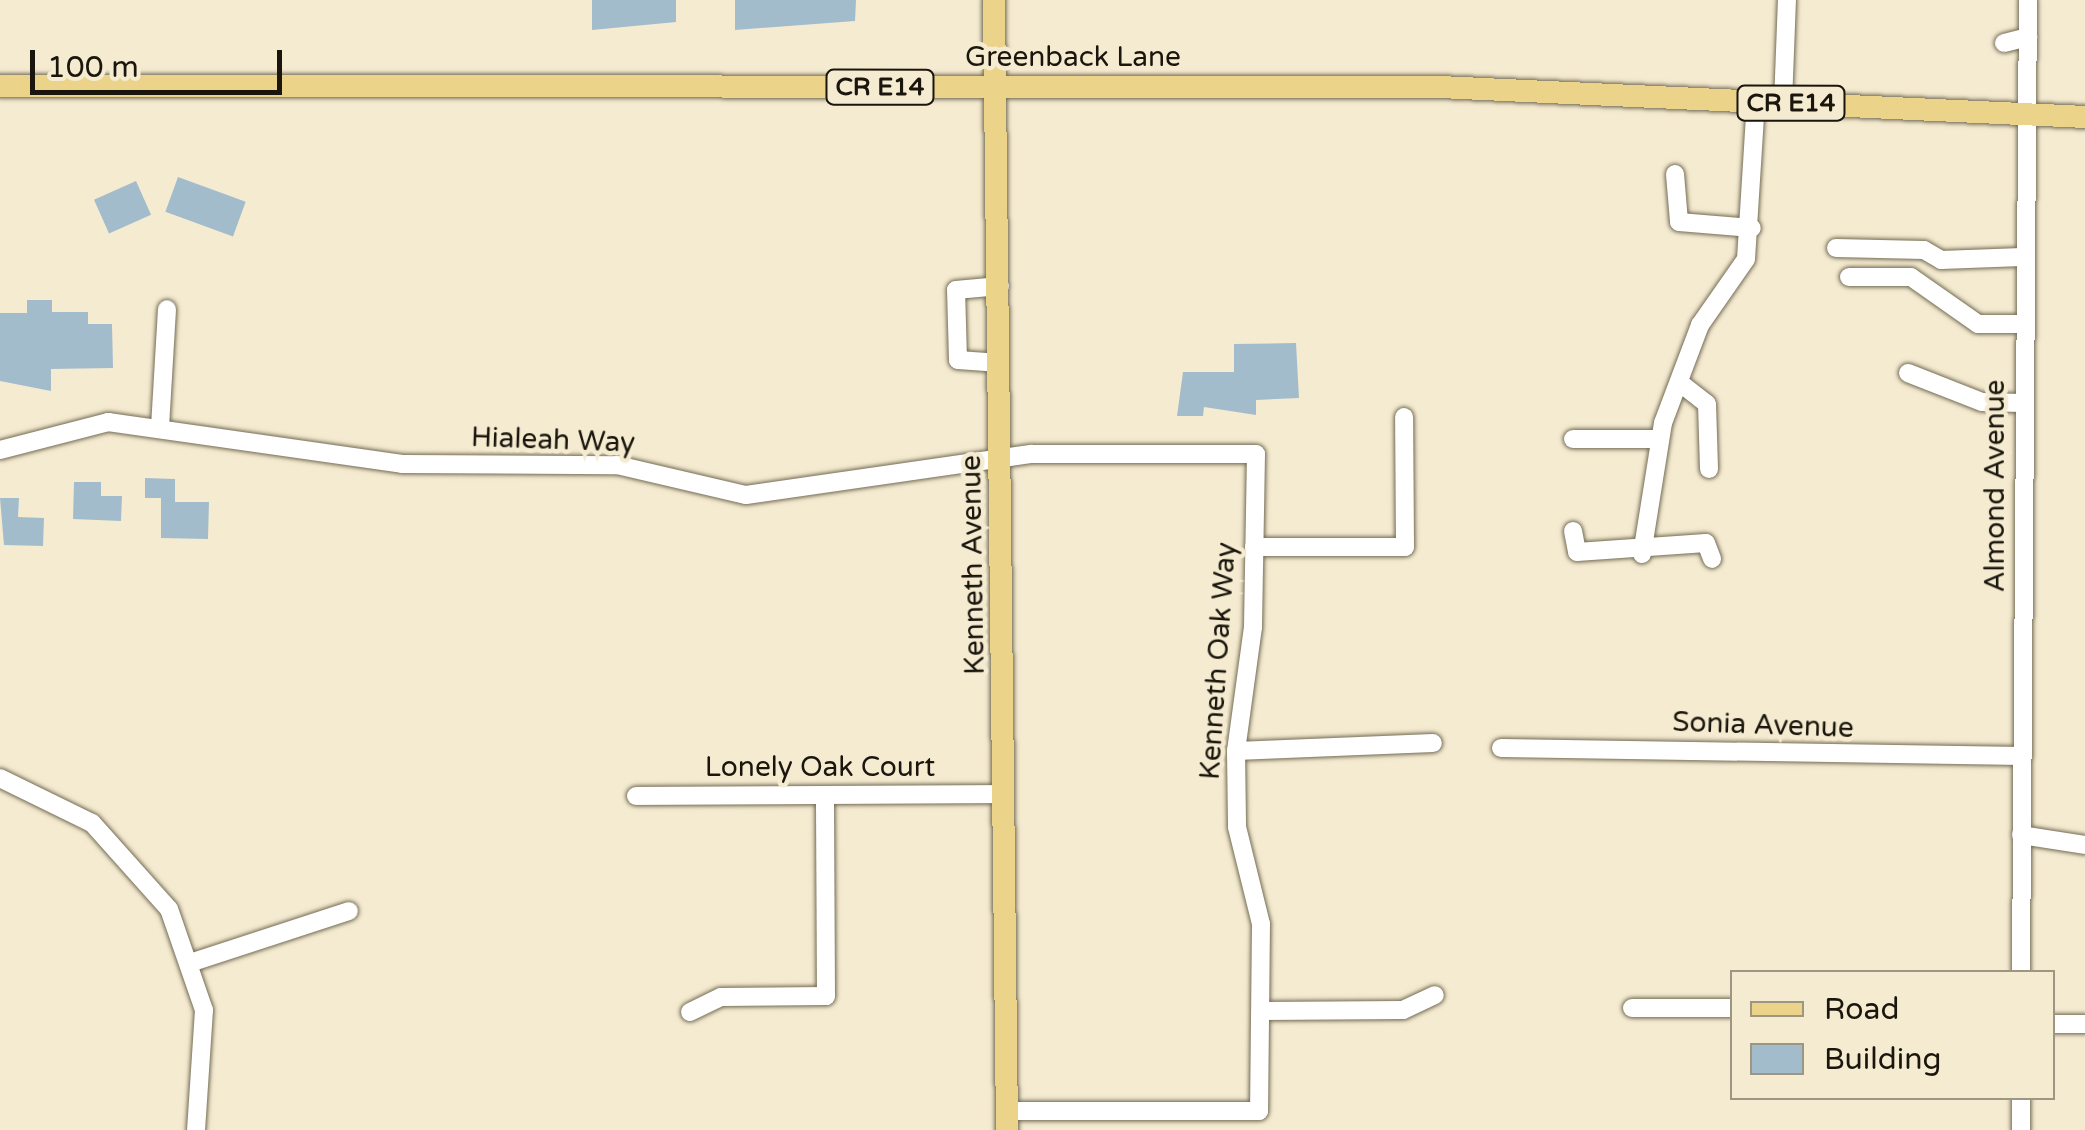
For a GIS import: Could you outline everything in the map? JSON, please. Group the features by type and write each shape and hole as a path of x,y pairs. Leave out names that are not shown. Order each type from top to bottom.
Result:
{"main road":[{"name":"Kenneth Avenue","path":"994,0 1007,1120"},
{"name":"Greenback Lane","path":"0,86 1440,87 2085,117"}],"street":[{"path":"1783,103 1787,0"},
{"name":"Almond Avenue","path":"2021,970 2022,258 2028,0"},
{"path":"2004,43 2028,37"},
{"path":"1642,554 1658,439 1684,386 1700,325 1746,259 1752,228 1756,101"},
{"path":"1674,174 1679,222 1752,228"},
{"path":"1836,248 1924,250 1940,260 2022,258"},
{"path":"1848,277 1910,277 1978,324 2022,324"},
{"path":"1000,286 956,290 958,360 1000,363"},
{"path":"160,427 168,309"},
{"path":"1908,372 1982,402 2022,403"},
{"path":"1684,386 1707,404 1708,470"},
{"path":"1254,547 1405,547 1404,417"},
{"name":"Hialeah Way","path":"0,450 83,424 160,427 402,464 617,465 746,495 1002,462"},
{"path":"1573,439 1658,439"},
{"name":"Kenneth Oak Way","path":"1002,462 1256,454 1254,547 1236,750 1236,828 1261,924 1263,1011 1259,1110 1007,1120"},
{"path":"1573,531 1576,552 1642,554 1706,542 1712,560"},
{"path":"1236,750 1433,743"},
{"name":"Sonia Avenue","path":"1501,748 2022,756"},
{"path":"0,778 67,807 114,841 170,909 193,962 206,1039 196,1130"},
{"name":"Lonely Oak Court","path":"636,796 1005,794"},
{"path":"690,1012 721,998 826,996 825,795"},
{"path":"2021,835 2085,845"},
{"path":"193,962 349,911"},
{"path":"1263,1011 1402,1010 1435,995"},
{"path":"1632,1008 1730,1008"},
{"path":"2055,1024 2085,1024"},
{"path":"2021,1100 2021,1130"}],"building":[{"path":"592,0 676,0 676,22 592,30"},
{"path":"735,0 856,0 855,21 735,30"},
{"path":"178,177 246,202 233,236 165,212"},
{"path":"136,181 151,215 109,234 94,200"},
{"path":"27,300 52,300 52,312 88,312 88,324 112,324 113,368 51,369 51,391 0,381 0,313 27,313"},
{"path":"1296,343 1299,398 1256,400 1256,415 1204,407 1203,416 1177,416 1183,372 1234,372 1234,344"},
{"path":"145,478 175,479 175,502 209,502 208,539 161,538 161,498 145,498"},
{"path":"74,482 101,482 101,496 122,496 121,521 73,519"},
{"path":"0,498 19,498 18,517 44,518 43,546 4,545"}]}
